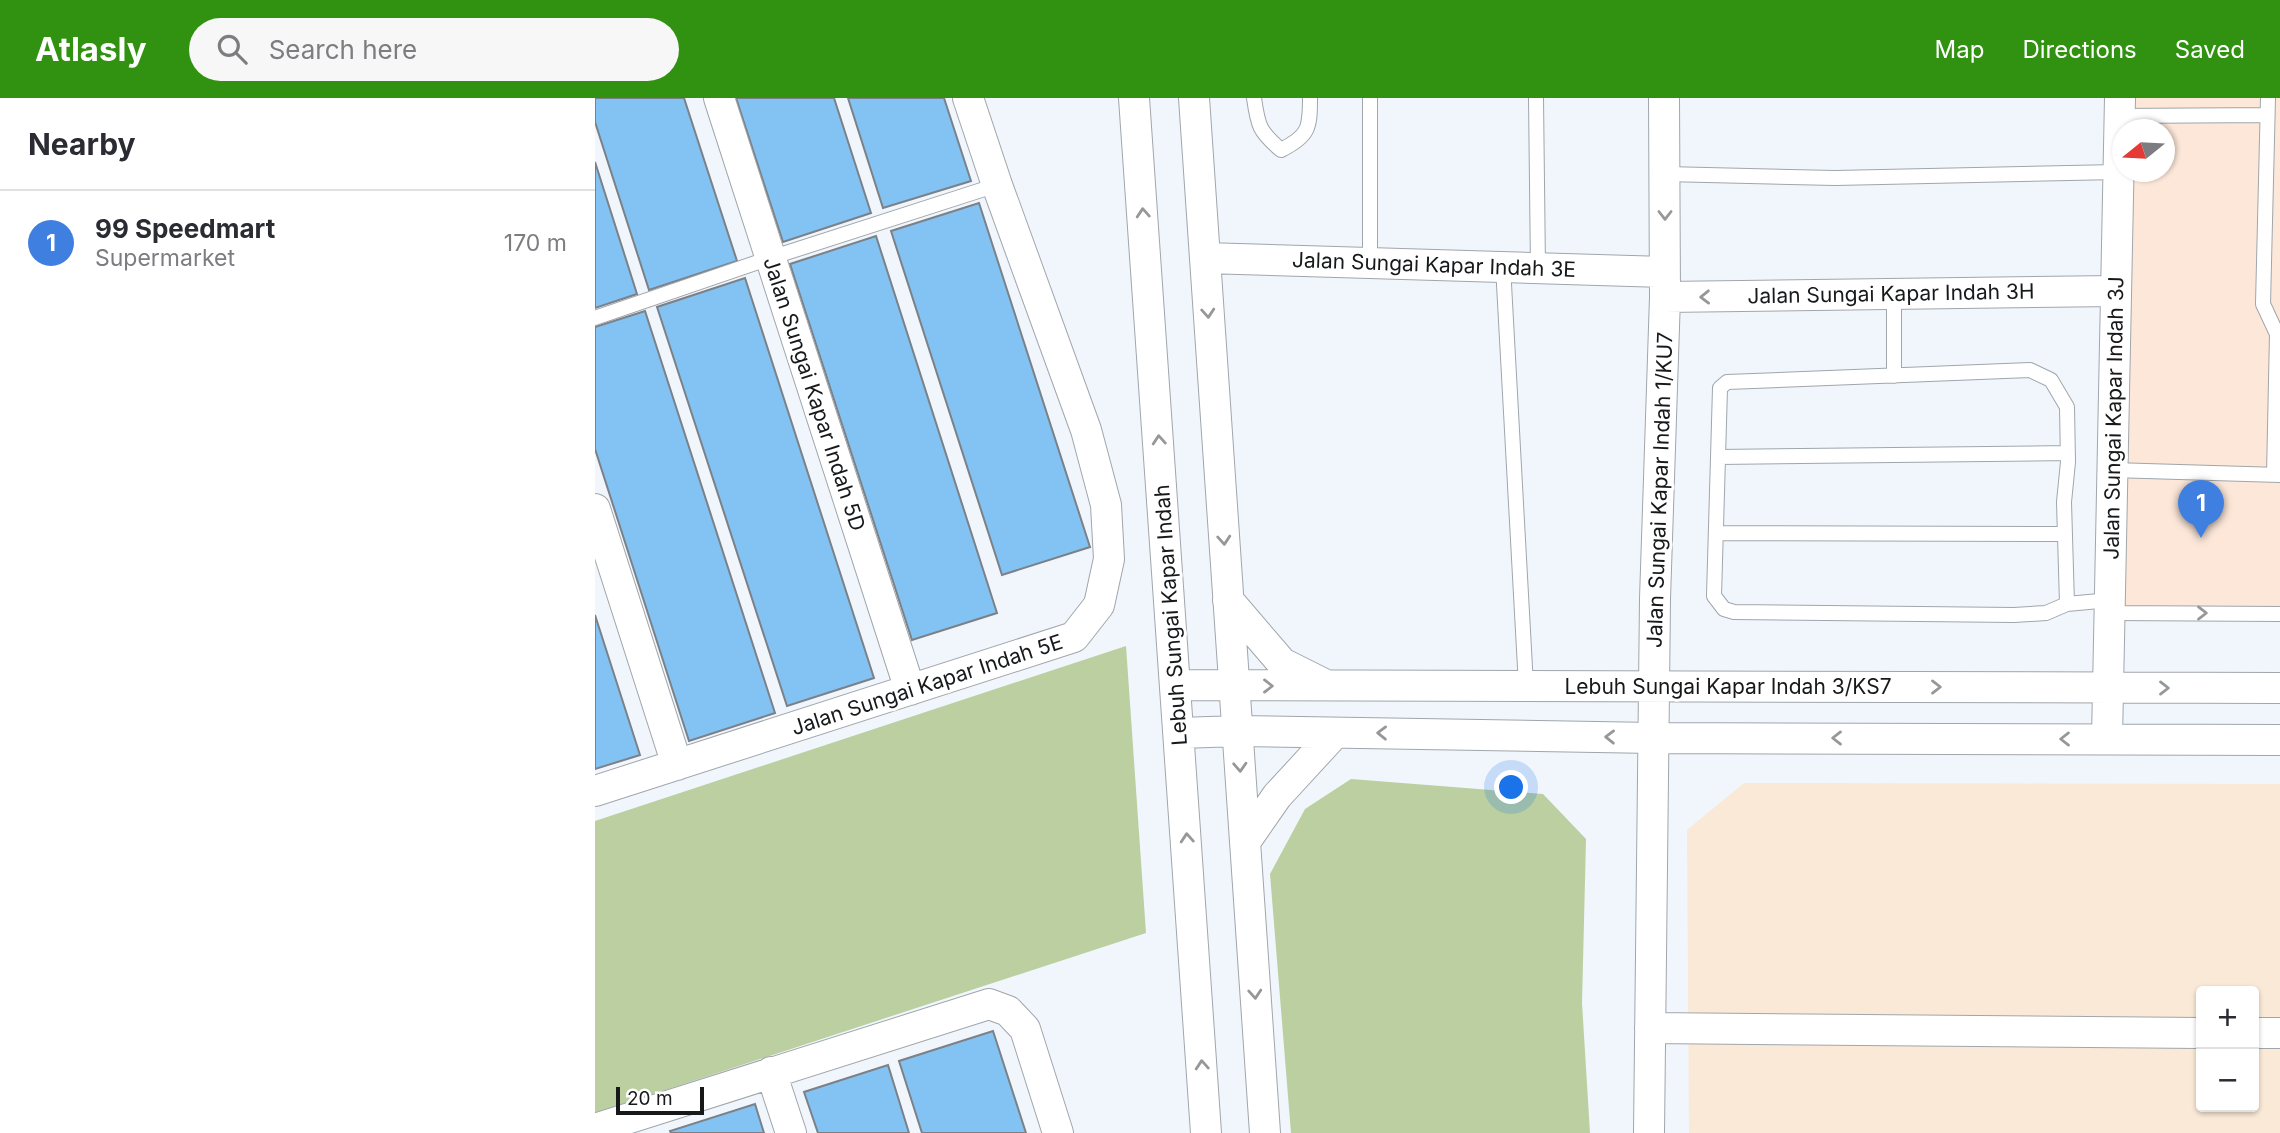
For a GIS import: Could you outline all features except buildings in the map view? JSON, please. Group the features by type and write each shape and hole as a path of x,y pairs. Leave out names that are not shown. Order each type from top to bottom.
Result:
{"street":[{"name":"Jalan Sungai Kapar Indah 5D","path":"719,98 910,690"},
{"name":"Jalan Sungai Kapar Indah 5E","path":"595,791 1074,637 1099,605 1109,559 1106,505 1086,430 968,98"},
{"name":"Lebuh Sungai Kapar Indah","path":"1134,98 1206,1133"},
{"path":"1194,98 1265,1133"},
{"name":"Jalan Sungai Kapar Indah 1/KU7","path":"1649,1133 1655,599 1665,284 1664,98"},
{"name":"Jalan Sungai Kapar Indah 3J","path":"2108,739 2119,182"},
{"name":"Jalan Sungai Kapar Indah 3E","path":"1205,258 1503,266 1665,284"},
{"name":"Jalan Sungai Kapar Indah 3H","path":"1665,284 1895,294 2116,291"},
{"path":"595,509 677,765"},
{"path":"1228,600 1282,663 1328,686"},
{"name":"Lebuh Sungai Kapar Indah 3/KS7","path":"1175,685 2280,688"},
{"path":"1180,733 2280,740"},
{"path":"1245,842 1277,796 1335,733"},
{"path":"595,1129 989,1004 1008,1010 1025,1029 1058,1133"},
{"path":"1650,1028 2196,1032"},
{"path":"2259,1033 2280,1033"},
{"path":"771,1072 791,1133"}],"lane":[{"path":"1254,98 1257,120 1263,135 1281,150 1298,142 1310,125 1310,98"},
{"path":"1370,98 1370,262"},
{"path":"1536,98 1538,268"},
{"path":"2112,470 2277,475 2279,335 2263,304 2267,98"},
{"path":"2119,107 2267,115"},
{"path":"1665,174 1835,178 2112,172"},
{"path":"595,318 997,185"},
{"path":"1503,266 1526,686"},
{"path":"1894,376 1895,294"},
{"path":"2067,604 2064,502 2068,453 2067,407 2052,380 2030,370 1727,382 1720,388 1714,596 1724,609 1734,612 2014,615 2046,613 2067,604 2280,614"},
{"path":"1718,457 2068,453"},
{"path":"1717,533 2065,534"}],"shaded area":[{"path":"2133,98 2280,98 2280,608 2121,607 2132,182 2175,182 2175,119 2133,119"},
{"path":"1744,783 2280,784 2280,1133 1689,1133 1687,830"}],"green space":[{"path":"1126,646 1146,933 595,1113 595,821"},
{"path":"1351,779 1543,794 1586,839 1582,1003 1590,1133 1291,1133 1270,874 1305,809"}],"place":[{"name":"99 Speedmart","path":"2201,538"}]}
